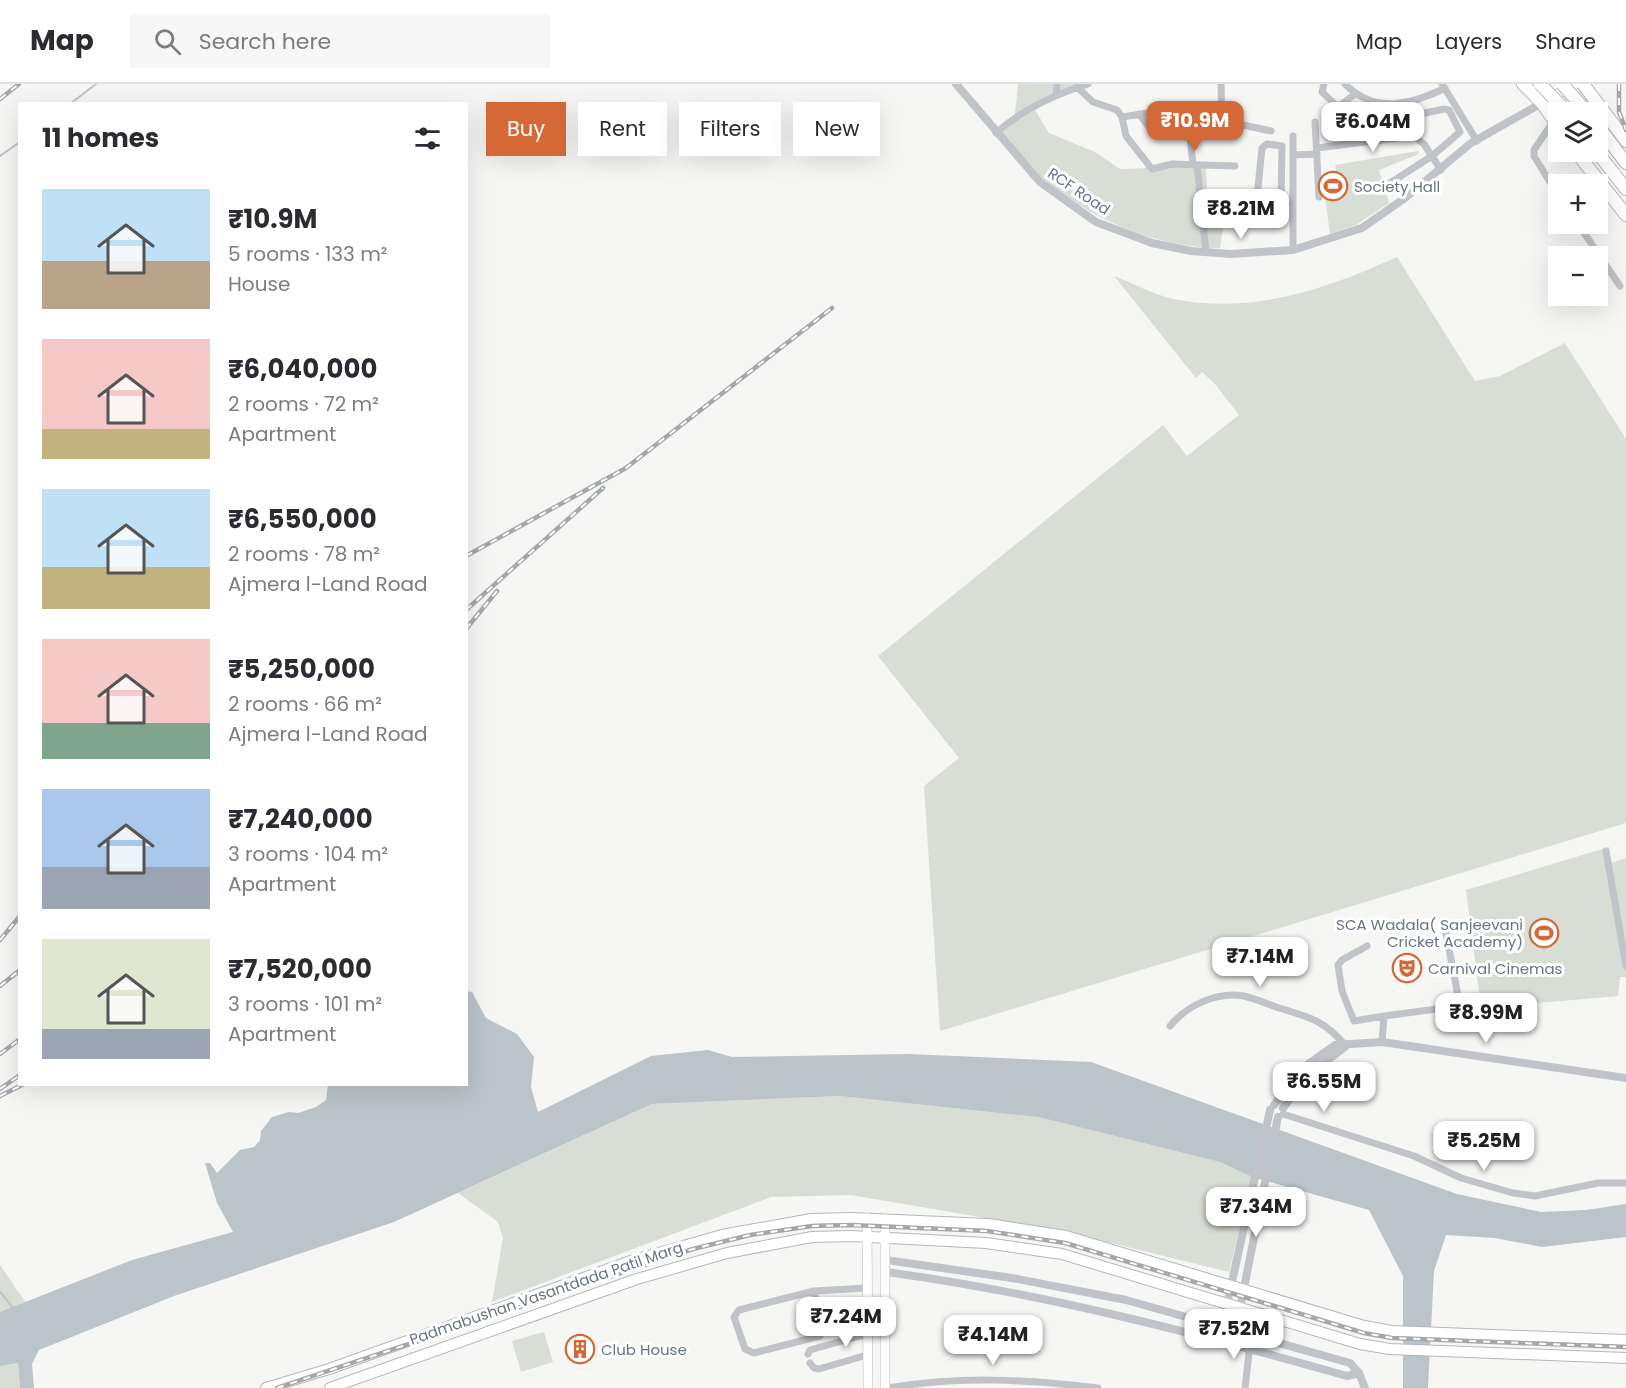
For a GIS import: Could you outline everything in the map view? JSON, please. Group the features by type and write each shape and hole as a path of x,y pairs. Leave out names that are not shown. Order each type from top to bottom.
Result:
{"highway":[{"path":"1523,84 1548,112"},
{"path":"1540,84 1557,102"},
{"path":"1562,84 1578,102"},
{"path":"1583,84 1626,141"},
{"path":"1608,139 1626,163"},
{"path":"1584,162 1626,215"},
{"path":"1605,162 1626,189"}],"main road":[{"path":"1542,103 1575,84"},
{"path":"867,1218 868,1388"},
{"name":"Padmabushan Vasantdada Patil Marg","path":"266,1388 285,1385 631,1261 722,1235 811,1219 867,1218 988,1224 1066,1236 1364,1326 1392,1331 1626,1340"},
{"path":"885,1219 886,1388"},
{"name":"Padmabushan Vasantdada Patil Marg","path":"330,1388 637,1279 716,1256 812,1237 867,1237 986,1243 1062,1254 1360,1344 1390,1349 1626,1359"}],"street":[{"name":"RCF Road","path":"956,84 1040,182 1096,222 1152,243 1231,254 1293,250 1362,228 1441,170 1471,143 1542,103"},
{"path":"1056,94 1057,84"},
{"path":"996,133 1015,116 1056,94 1088,84"},
{"path":"1221,84 1222,122"},
{"path":"1324,84 1322,92 1338,107 1355,94"},
{"path":"1345,84 1355,94 1377,104 1404,104 1418,101 1443,86 1478,141"},
{"path":"1077,87 1093,102 1117,110 1122,117 1126,136 1152,169 1172,164 1235,166"},
{"path":"1387,185 1432,156 1459,135 1460,130 1446,108 1410,117 1413,136"},
{"path":"1122,117 1148,113"},
{"path":"1138,114 1148,126 1189,126 1206,252"},
{"path":"1211,122 1271,131"},
{"path":"1315,122 1318,197"},
{"path":"1548,133 1534,150 1534,156 1548,179"},
{"path":"1293,136 1293,250"},
{"path":"1293,155 1413,136 1421,140 1441,170"},
{"path":"1281,201 1282,146 1267,144 1262,148 1256,194 1260,199 1293,203"},
{"path":"1585,234 1620,286"},
{"path":"1606,851 1626,966"},
{"path":"1367,946 1342,960 1338,965 1342,991 1354,1021 1460,1006 1444,923"},
{"path":"1170,1026 1181,1012 1193,1005 1242,996 1318,1020 1334,1031 1346,1046"},
{"path":"1382,1042 1384,1016"},
{"path":"1227,1304 1266,1123 1272,1107 1307,1065 1335,1045 1382,1042 1626,1078"},
{"path":"1240,1308 1266,1188 1276,1127 1281,1113 1306,1077 1346,1046"},
{"path":"1272,1107 1272,1116 1281,1113 1414,1156 1461,1178 1524,1196 1598,1183 1626,1183"},
{"path":"886,1260 1000,1276 1126,1300 1350,1363 1359,1373 1365,1388"},
{"path":"886,1272 998,1288 1248,1348 1347,1376 1359,1373"},
{"path":"998,1288 1000,1276"},
{"path":"814,1291 823,1331 820,1336 754,1353 745,1349 734,1317 739,1310 814,1291 867,1288"},
{"path":"1122,1317 1126,1300"},
{"path":"808,1354 810,1350 867,1334"},
{"path":"1245,1388 1251,1336"},
{"path":"810,1363 814,1368 819,1369 867,1355"},
{"path":"886,1388 935,1381 995,1378 1098,1388"}],"shaded area":[{"path":"1018,84 1092,84 1015,114"},
{"path":"1405,104 1406,119 1333,126 1331,110"},
{"path":"1035,110 1049,133 1095,152 1120,169 1206,166 1207,193 1255,197 1260,214 1225,217 1220,248 1197,247 1151,238 1108,221 1087,210 1049,184 1001,134 1018,119"},
{"path":"1418,151 1419,154 1379,170 1389,203 1356,225 1330,234 1325,198 1327,193 1340,191 1335,165"},
{"path":"1397,257 1475,381 1500,376 1565,343 1626,439 1626,823 940,1031 924,786 959,758 878,656 1163,425 1187,456 1239,415 1215,384 1202,372 1196,378 1114,276 1174,299 1231,304 1260,301 1316,289"},
{"name":"SCA Wadala( Sanjeevani Cricket Academy)","path":"1609,847 1611,863 1626,858 1626,977 1620,977 1618,996 1481,1008 1466,890"},
{"path":"468,991 472,992 486,1018 517,1034 534,1057 531,1087 538,1112 651,1056 708,1050 732,1057 909,1054 1091,1062 1457,1194 1541,1212 1586,1210 1626,1204 1626,1237 1542,1247 1495,1238 1446,1235 1434,1271 1428,1388 1403,1388 1403,1276 1369,1210 1252,1177 1220,1162 1038,1117 840,1096 652,1104 394,1222 174,1296 39,1350 32,1364 34,1388 20,1388 18,1363 0,1366 0,1312 132,1260 233,1232 217,1203 205,1163 210,1163 217,1173 240,1150 254,1147 260,1140 261,1131 272,1117 289,1112 298,1113 316,1107 326,1100 328,1086 468,1086"},
{"path":"840,1096 1038,1117 1220,1162 1252,1177 1229,1272 1062,1231 851,1195 771,1197 492,1302 503,1238 498,1222 458,1193 652,1104"},
{"path":"0,1265 26,1303 0,1312"},
{"path":"544,1332 553,1362 521,1372 512,1341"},
{"path":"18,1363 20,1388 0,1388 0,1366"}],"waterway":[{"path":"73,102 96,84"},
{"path":"0,156 18,143"},
{"path":"0,1292 13,1308"}],"railway":[{"path":"0,99 19,84"},
{"path":"1619,84 1619,112 1626,130"},
{"path":"468,555 626,468 832,308"},
{"path":"468,608 603,488"},
{"path":"468,627 497,591"},
{"path":"0,940 18,918"},
{"path":"0,986 18,972"},
{"path":"0,1054 18,1040"},
{"path":"0,1089 18,1076"},
{"path":"0,1096 20,1086"},
{"path":"277,1388 693,1249 750,1235 812,1226 851,1225 987,1231 1065,1243 1364,1333 1392,1338 1626,1347"}],"place":[{"name":"Society Hall","path":"1333,186"},
{"name":"SCA Wadala( Sanjeevani Cricket Academy)","path":"1544,933"},
{"name":"Carnival Cinemas","path":"1407,968"},
{"name":"Club House","path":"580,1349"}]}
